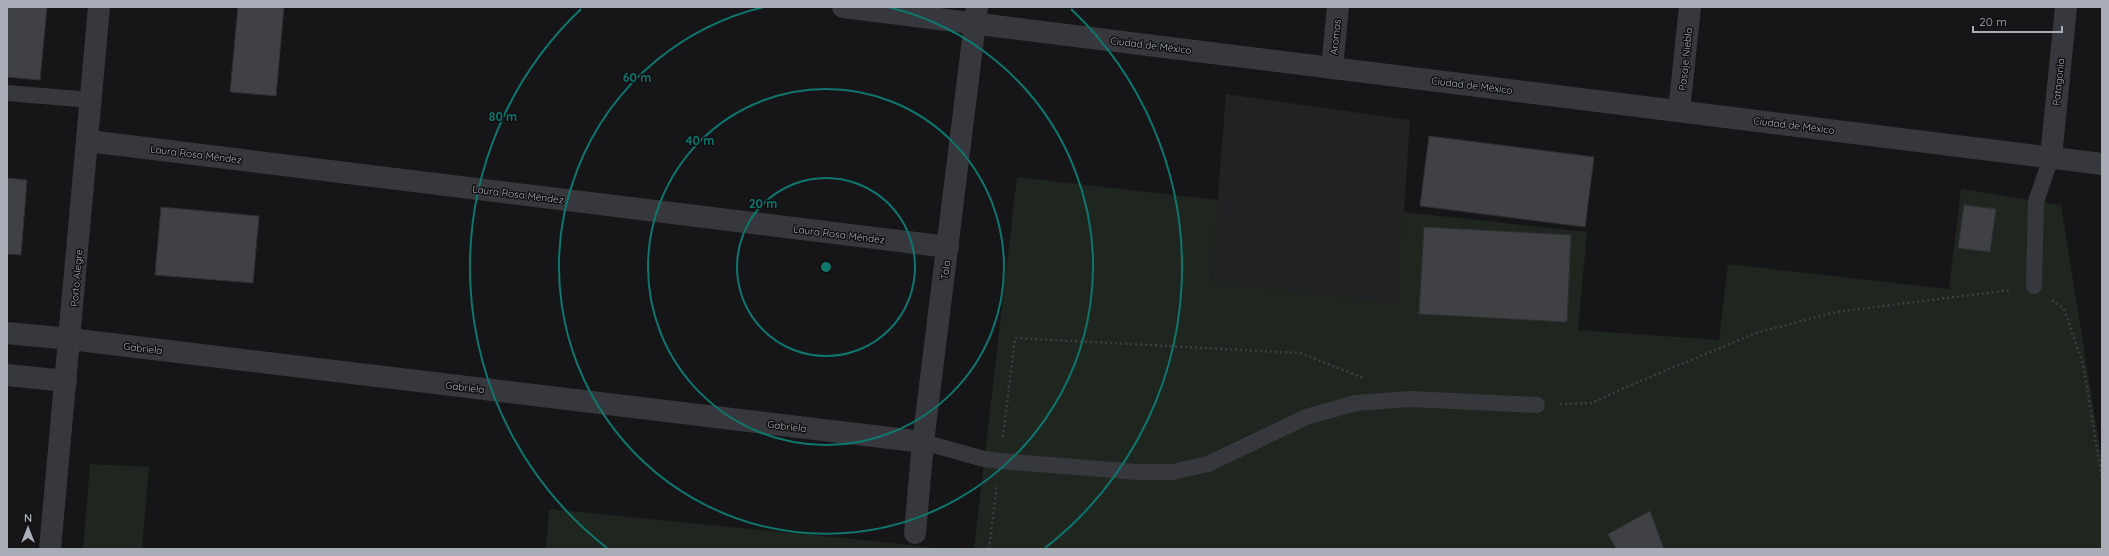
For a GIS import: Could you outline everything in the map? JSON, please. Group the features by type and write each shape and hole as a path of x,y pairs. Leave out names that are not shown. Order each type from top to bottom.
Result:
{"street":[{"name":"Porto Alegre","path":"50,549 99,7"},
{"name":"Ciudad de México","path":"843,7 977,15 1332,68 2102,164"},
{"name":"Aromas","path":"1332,68 1338,7"},
{"name":"Pasaje Niebla","path":"1680,111 1690,7"},
{"name":"Patagonia","path":"2050,157 2066,7"},
{"name":"Tala","path":"915,533 923,442 977,15"},
{"name":"Laura Rosa Méndez","path":"88,141 948,247"},
{"name":"Gabriela","path":"7,333 70,339 923,442"},
{"path":"7,375 66,381"}],"lane":[{"path":"7,93 91,100"},
{"path":"2034,286 2036,202 2050,157"},
{"path":"923,442 984,459 1138,472 1173,472 1208,464 1306,417 1356,403 1410,399 1537,405"}],"path":[{"path":"1537,405 1592,403 1624,388 1756,333 1836,312 2034,286 2064,309 2083,364 2102,479"},
{"path":"988,549 1001,461 1016,338 1300,352 1368,380"}],"shaded area":[{"path":"1226,94 1410,120 1398,303 1211,282"},
{"path":"1017,177 1218,200 1211,282 1397,303 1403,212 1587,232 1578,330 1719,340 1728,264 1949,289 1961,189 2061,205 2102,461 2102,549 974,549"},
{"path":"90,464 149,467 142,549 83,549"},
{"path":"549,509 893,543 943,549 546,549"}],"building":[{"path":"7,7 47,7 40,80 7,77"},
{"path":"238,7 284,7 276,96 230,92"},
{"path":"1429,136 1594,157 1585,227 1420,206"},
{"path":"7,178 27,180 21,255 7,254"},
{"path":"1964,205 1996,209 1990,252 1958,248"},
{"path":"161,207 259,216 253,283 155,275"},
{"path":"1424,227 1571,235 1567,322 1419,314"},
{"path":"1650,511 1664,549 1616,549 1608,534"}]}
